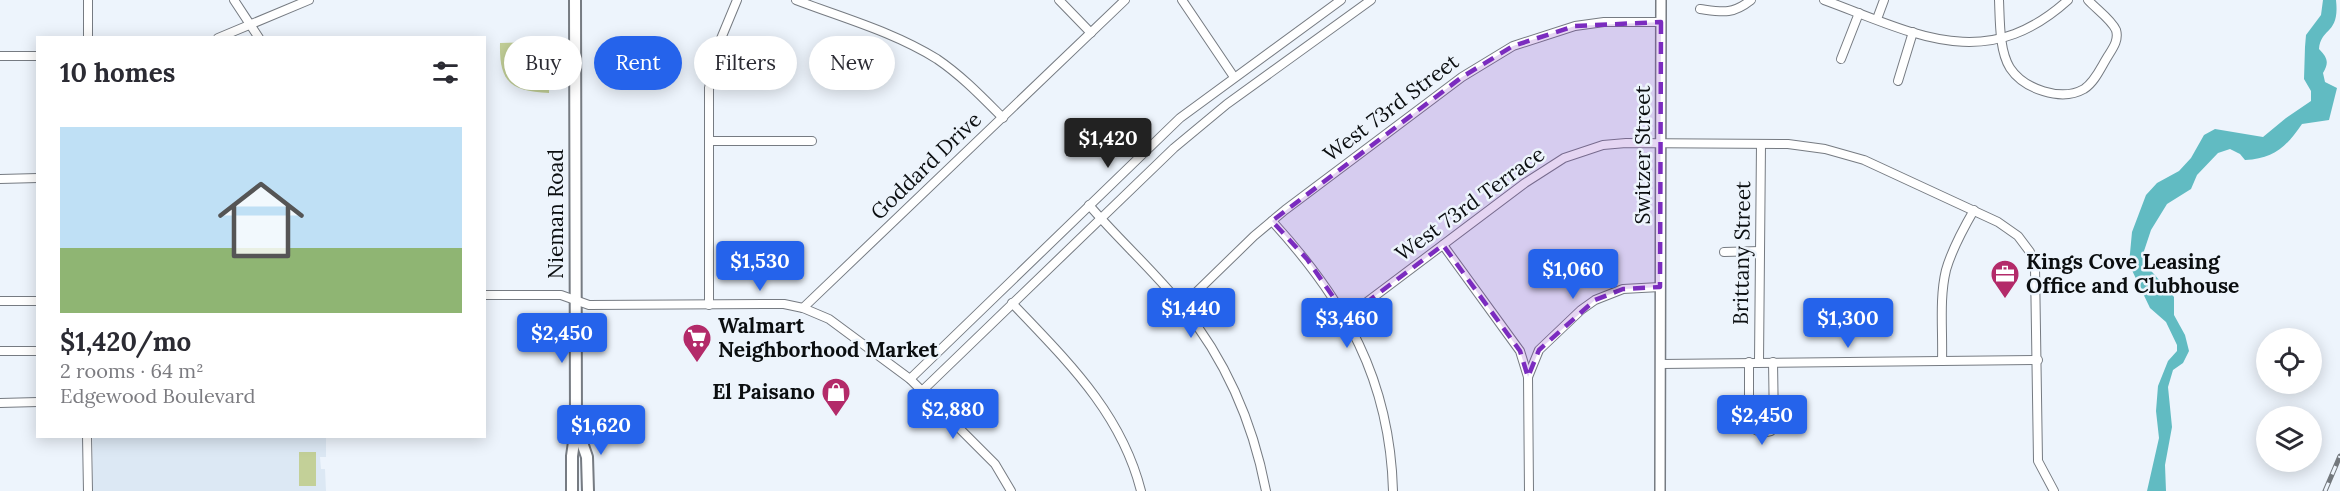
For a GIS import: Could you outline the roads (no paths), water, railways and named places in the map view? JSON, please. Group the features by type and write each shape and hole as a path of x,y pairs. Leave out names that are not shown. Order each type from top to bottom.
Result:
{"main road":[{"name":"Nieman Road","path":"572,491 572,456 576,428 575,0"},
{"name":"Nieman Road","path":"576,428 587,457 588,491"}],"street":[{"path":"88,0 88,36"},
{"path":"234,0 258,36"},
{"path":"223,36 309,0"},
{"path":"709,305 709,88 714,60 737,0"},
{"path":"795,0 883,32 919,49 958,74 1003,118"},
{"path":"1059,0 1091,33"},
{"name":"Goddard Drive","path":"803,308 1125,0"},
{"path":"1182,0 1234,76"},
{"path":"910,379 1180,118 1332,3 1341,0"},
{"path":"922,391 1100,218 1205,120 1371,0"},
{"name":"Switzer Street","path":"1660,491 1661,0"},
{"path":"1700,9 1738,10 1750,0"},
{"path":"1824,0 1913,32 1952,43 1978,43 2003,39 2034,26 2068,0"},
{"path":"1877,19 1884,0"},
{"path":"1999,0 2003,39 2010,67 2019,78 2053,94 2075,93 2084,89 2097,74 2112,50 2116,36 2111,24 2088,0"},
{"path":"1841,59 1858,13"},
{"name":"West 73rd Street","path":"1182,306 1272,220 1461,77 1513,46 1575,26 1604,22 1661,22"},
{"path":"1898,81 1913,32"},
{"path":"0,56 36,56"},
{"path":"709,141 812,141"},
{"name":"West 73rd Terrace","path":"1347,317 1525,183 1564,158 1603,145 1661,143 1761,144 1826,150 1864,160 1974,210 2011,230 2030,252 2037,276 2038,461 2054,491"},
{"name":"Brittany Street","path":"1759,362 1761,144"},
{"path":"0,179 36,178"},
{"path":"1089,205 1182,306 1219,360 1237,396 1251,433 1266,491"},
{"path":"1942,361 1943,290 1946,270 1960,235 1974,210"},
{"path":"1272,220 1307,259 1347,317 1366,359 1384,420 1393,491"},
{"path":"1443,245 1520,351 1528,377 1529,491"},
{"path":"1724,252 1760,251"},
{"path":"1528,377 1539,350 1595,300 1623,289 1660,287"},
{"path":"486,296 561,295 589,305 784,304 803,308 829,319 910,379 995,464 1011,491"},
{"path":"0,301 36,301"},
{"path":"1012,303 1098,397 1125,445 1141,491"},
{"path":"1,351 36,351"},
{"path":"1661,364 2038,360"},
{"path":"1749,362 1749,423 1752,428 1762,433 1771,431 1774,425 1773,362"},
{"path":"0,403 36,402"},
{"path":"87,438 88,491"}],"water":[{"path":"2323,0 2336,0 2333,25 2320,42 2319,49 2327,61 2323,73 2325,82 2337,88 2329,120 2302,124 2285,145 2264,157 2245,160 2240,154 2230,149 2218,153 2197,175 2191,189 2167,204 2151,230 2144,251 2146,265 2174,297 2174,315 2185,335 2189,351 2183,363 2173,370 2168,387 2172,427 2165,465 2166,491 2147,491 2159,438 2156,411 2158,386 2168,361 2177,351 2177,345 2166,322 2150,308 2129,264 2132,232 2146,195 2157,183 2179,171 2191,158 2204,135 2215,129 2263,137 2311,101 2311,91 2304,79 2306,35 2321,15"}],"railway":[{"path":"2325,491 2340,456"}],"place":[{"name":"Kings Cove Leasing Office and Clubhouse","path":"2005,300"},
{"name":"Walmart Neighborhood Market","path":"697,364"},
{"name":"El Paisano","path":"836,418"}]}
